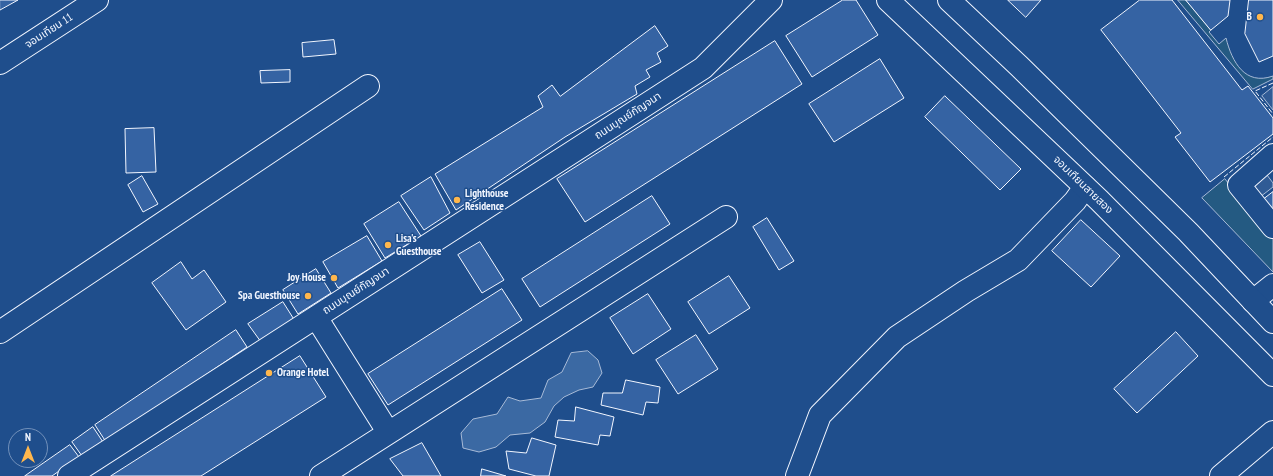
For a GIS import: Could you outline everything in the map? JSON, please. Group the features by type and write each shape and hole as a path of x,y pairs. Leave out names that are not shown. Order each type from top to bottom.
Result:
{"street":[{"name":"จอมเทียน 11","path":"0,63 97,0"},
{"name":"ถนนบุณย์กัญจนา","path":"69,476 703,68 771,0"},
{"name":"จอมเทียนสายสอง","path":"888,0 1085,186 1273,375"},
{"path":"948,0 1025,72 1188,232 1273,322"},
{"path":"0,332 368,86"},
{"path":"1273,155 1238,185 1273,227"},
{"path":"797,476 820,415 897,337 966,291 1018,260 1075,201 1085,186"},
{"path":"322,476 388,432 726,216"},
{"path":"1253,301 1273,285"},
{"path":"316,317 388,432"},
{"path":"1221,476 1273,432"}],"shaded area":[{"path":"1178,0 1186,0 1211,30 1209,32 1219,44 1226,38 1236,63 1247,75 1255,78 1273,76 1273,79 1253,89"},
{"path":"1273,87 1273,110 1262,96"},
{"path":"1264,171 1273,183 1273,187 1256,200 1245,186"},
{"path":"1225,179 1273,239 1273,272 1202,198"},
{"path":"588,351 598,360 602,373 593,387 579,390 564,397 554,406 545,422 530,433 510,435 496,447 479,452 463,448 461,433 473,419 497,414 508,397 520,401 541,398 548,380 562,372 571,353"}],"building":[{"path":"0,0 18,0 0,10"},
{"path":"843,0 856,0 878,35 812,77 786,36"},
{"path":"1008,0 1041,0 1026,17"},
{"path":"1140,0 1172,0 1242,90 1248,86 1273,118 1273,134 1210,182 1175,137 1181,133 1101,30"},
{"path":"1186,0 1230,0 1228,16 1211,30"},
{"name":"B","path":"1249,0 1273,0 1273,56 1259,62 1245,34"},
{"path":"655,26 668,46 657,53 661,62 646,70 650,77 635,86 637,94 565,137 456,210 435,174 543,107 538,96 552,85 560,96"},
{"path":"334,40 336,54 303,57 302,43"},
{"path":"775,41 802,84 585,222 557,179"},
{"path":"880,59 904,98 834,142 809,104"},
{"path":"290,70 290,82 261,83 260,71"},
{"path":"945,96 1021,169 1000,190 925,117"},
{"path":"154,128 156,172 126,173 125,129"},
{"path":"142,176 158,204 143,212 128,185"},
{"path":"431,177 450,213 424,230 401,196"},
{"path":"1273,192 1273,214 1264,199"},
{"path":"652,196 670,224 540,307 522,279"},
{"path":"399,202 421,236 385,258 364,224"},
{"path":"767,218 794,261 779,270 753,227"},
{"path":"1081,220 1120,256 1091,287 1052,251"},
{"path":"367,236 382,261 338,288 323,262"},
{"path":"480,242 504,280 482,293 458,255"},
{"path":"181,262 192,279 204,270 226,302 186,330 152,283"},
{"path":"316,269 331,293 298,314 283,290"},
{"path":"729,276 750,308 709,334 688,302"},
{"path":"502,289 522,320 388,405 368,374"},
{"path":"648,294 671,329 633,354 610,318"},
{"path":"283,302 295,321 261,342 248,324"},
{"path":"236,330 247,347 106,442 95,425"},
{"path":"1176,332 1198,356 1137,413 1114,389"},
{"path":"696,335 718,369 678,394 656,360"},
{"path":"300,356 326,397 201,476 111,476"},
{"path":"626,380 660,387 658,403 646,402 643,415 601,405 603,393 622,393"},
{"path":"576,407 614,417 610,436 600,435 598,445 555,437 558,420 574,421"},
{"path":"93,427 103,442 82,456 72,442"},
{"path":"532,438 556,445 549,476 536,476 509,469 506,451 526,453"},
{"path":"422,443 441,476 403,476 390,459"},
{"path":"70,445 79,457 52,476 25,476 37,468 48,468 48,460"},
{"path":"482,469 506,476 481,476"}],"fence":[{"path":"1273,83 1255,91 1273,114"},
{"path":"1224,177 1273,137"}],"place":[{"name":"B","path":"1260,17"},
{"name":"Lighthouse Residence","path":"457,200"},
{"name":"Lisa's Guesthouse","path":"388,245"},
{"name":"Joy House","path":"334,278"},
{"name":"Spa Guesthouse","path":"308,296"},
{"name":"Orange Hotel","path":"269,373"}]}
